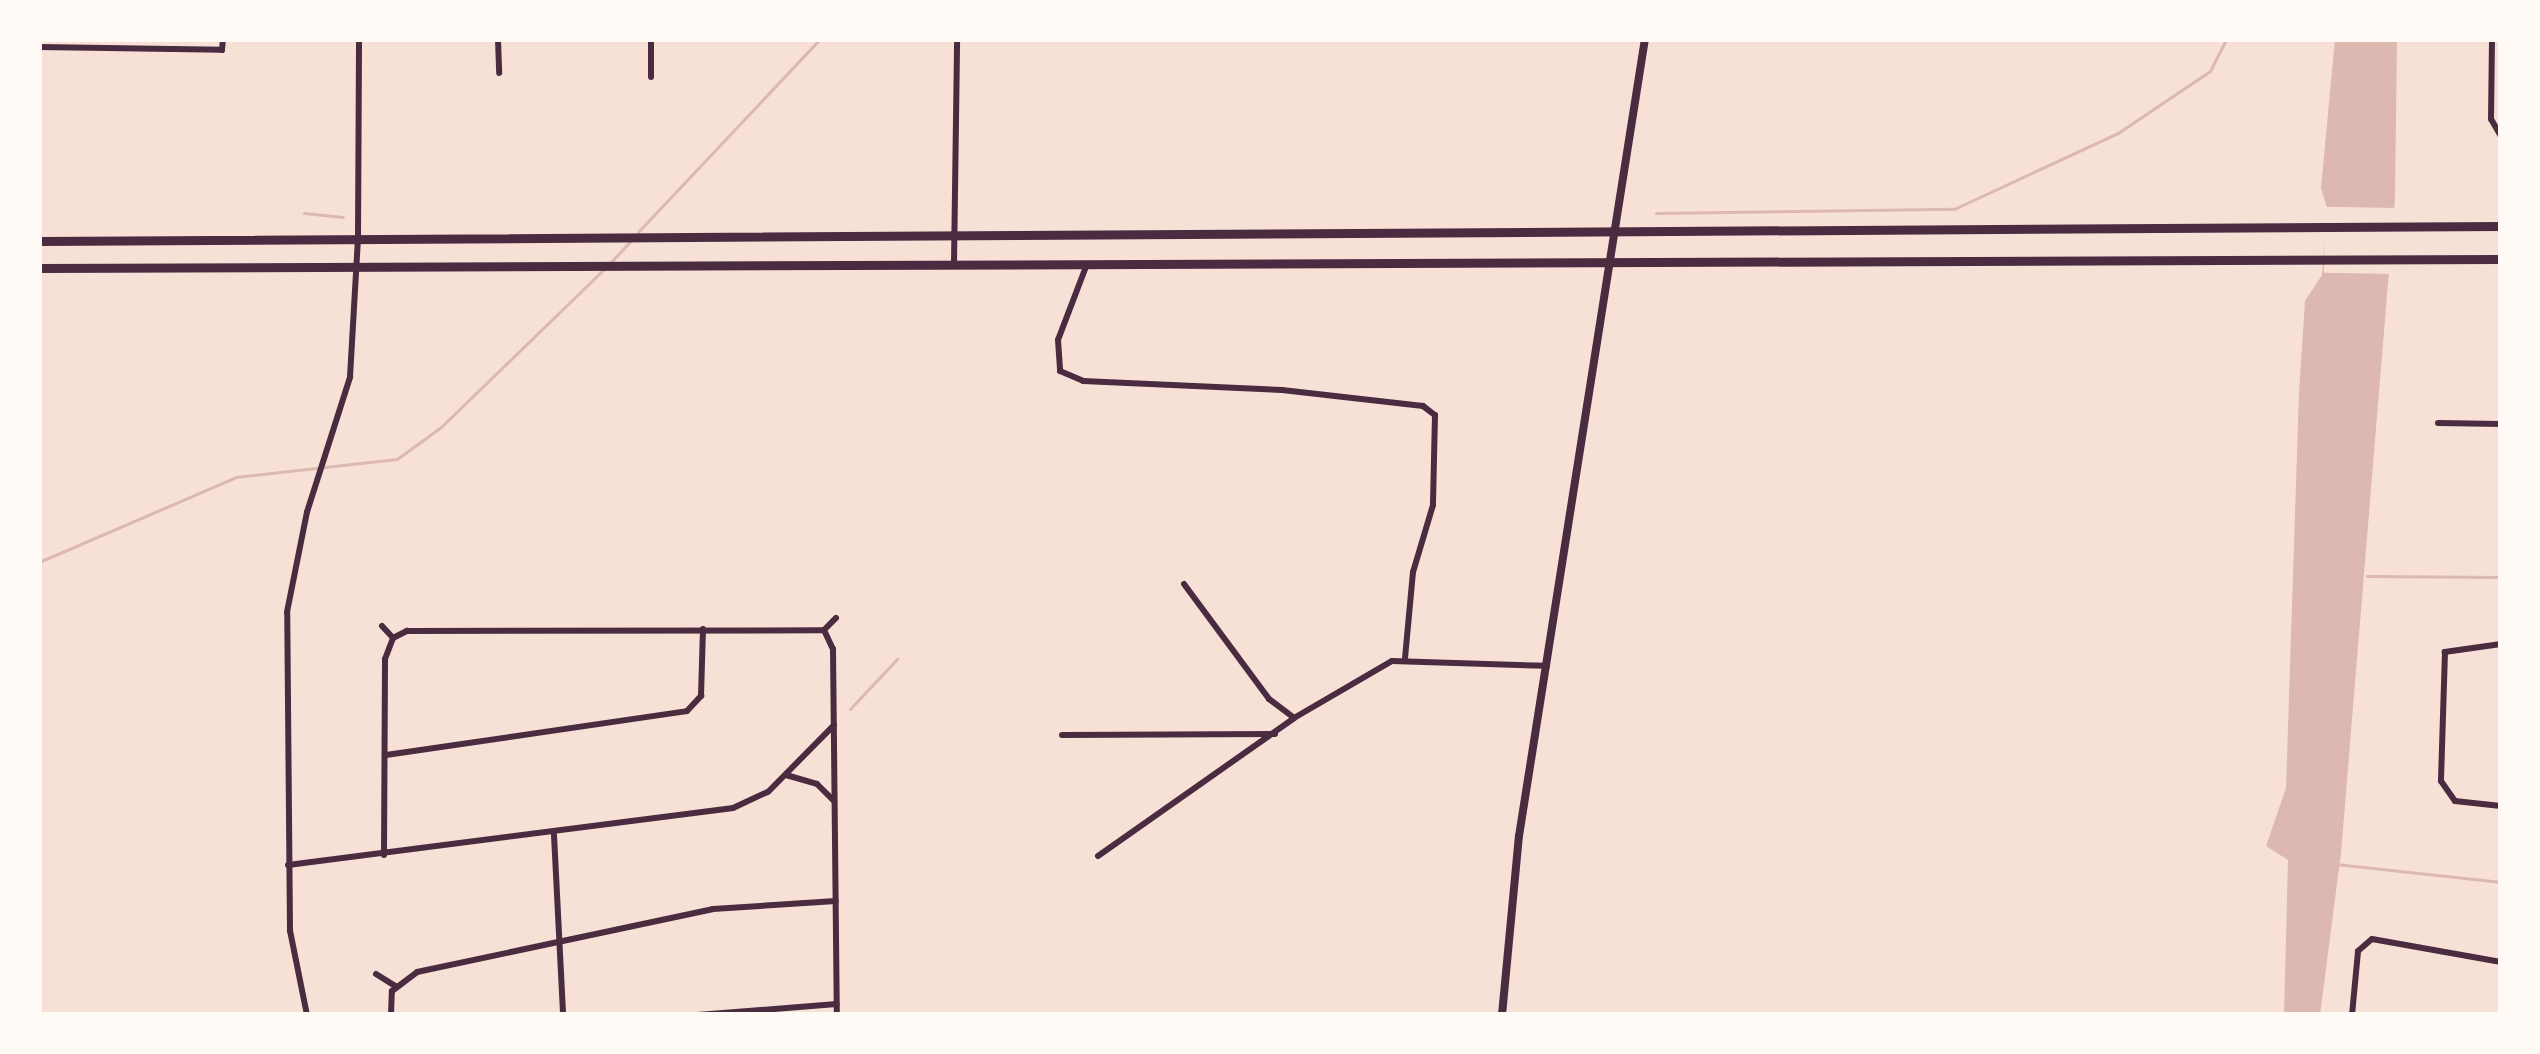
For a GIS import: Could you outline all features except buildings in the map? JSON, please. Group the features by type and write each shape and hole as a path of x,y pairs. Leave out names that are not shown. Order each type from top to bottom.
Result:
{"main road":[{"path":"1502,1015 1547,666 1645,39"},
{"path":"39,241 2501,226"},
{"path":"39,268 2501,259"}],"street":[{"path":"39,47 89,43 222,50 223,39"},
{"path":"307,1015 290,931 287,613 307,512 350,377 358,265 358,39"},
{"path":"499,39 499,73"},
{"path":"651,39 651,77"},
{"path":"954,263 957,39"},
{"path":"2492,39 2496,135"},
{"path":"1087,264 1058,340 1060,370 1083,381 1282,390 1423,406 1435,416 1433,505 1413,572 1405,658"},
{"path":"2438,423 2501,424"},
{"path":"1184,584 1269,699 1294,718"},
{"path":"384,855 385,659 393,638 407,631 824,629 836,618"},
{"path":"382,626 393,638"},
{"path":"386,755 688,712 701,696 703,628"},
{"path":"824,629 833,649 837,1015"},
{"path":"2501,644 2446,652 2441,781 2448,797 2501,806"},
{"path":"1098,856 1279,734 1294,718 1405,658 1547,666"},
{"path":"288,866 554,835 733,808 786,776 834,725"},
{"path":"1062,736 1279,734"},
{"path":"786,776 817,784 835,802"},
{"path":"554,835 562,1015"},
{"path":"391,1015 395,986 417,972 713,909 836,901"},
{"path":"2352,1015 2363,943 2435,946 2501,962"},
{"path":"376,974 395,986"},
{"path":"697,1015 837,1004"}],"shaded area":[{"path":"2335,39 2397,39 2395,198 2341,853 2320,1015 2284,1015 2288,860 2266,846 2286,788 2299,392 2305,301 2322,275 2327,208 2321,188"}],"pier":[{"path":"2325,207 2396,208 2395,274 2324,273"}],"waterway":[{"path":"638,232 820,39"},
{"path":"1656,213 1954,209 2118,133 2210,71 2226,39"},
{"path":"304,213 343,217"},
{"path":"610,263 632,239"},
{"path":"39,562 236,477 397,459 441,427 603,270"},
{"path":"2367,576 2501,577"},
{"path":"850,709 897,659"},
{"path":"2336,864 2501,882"}]}
